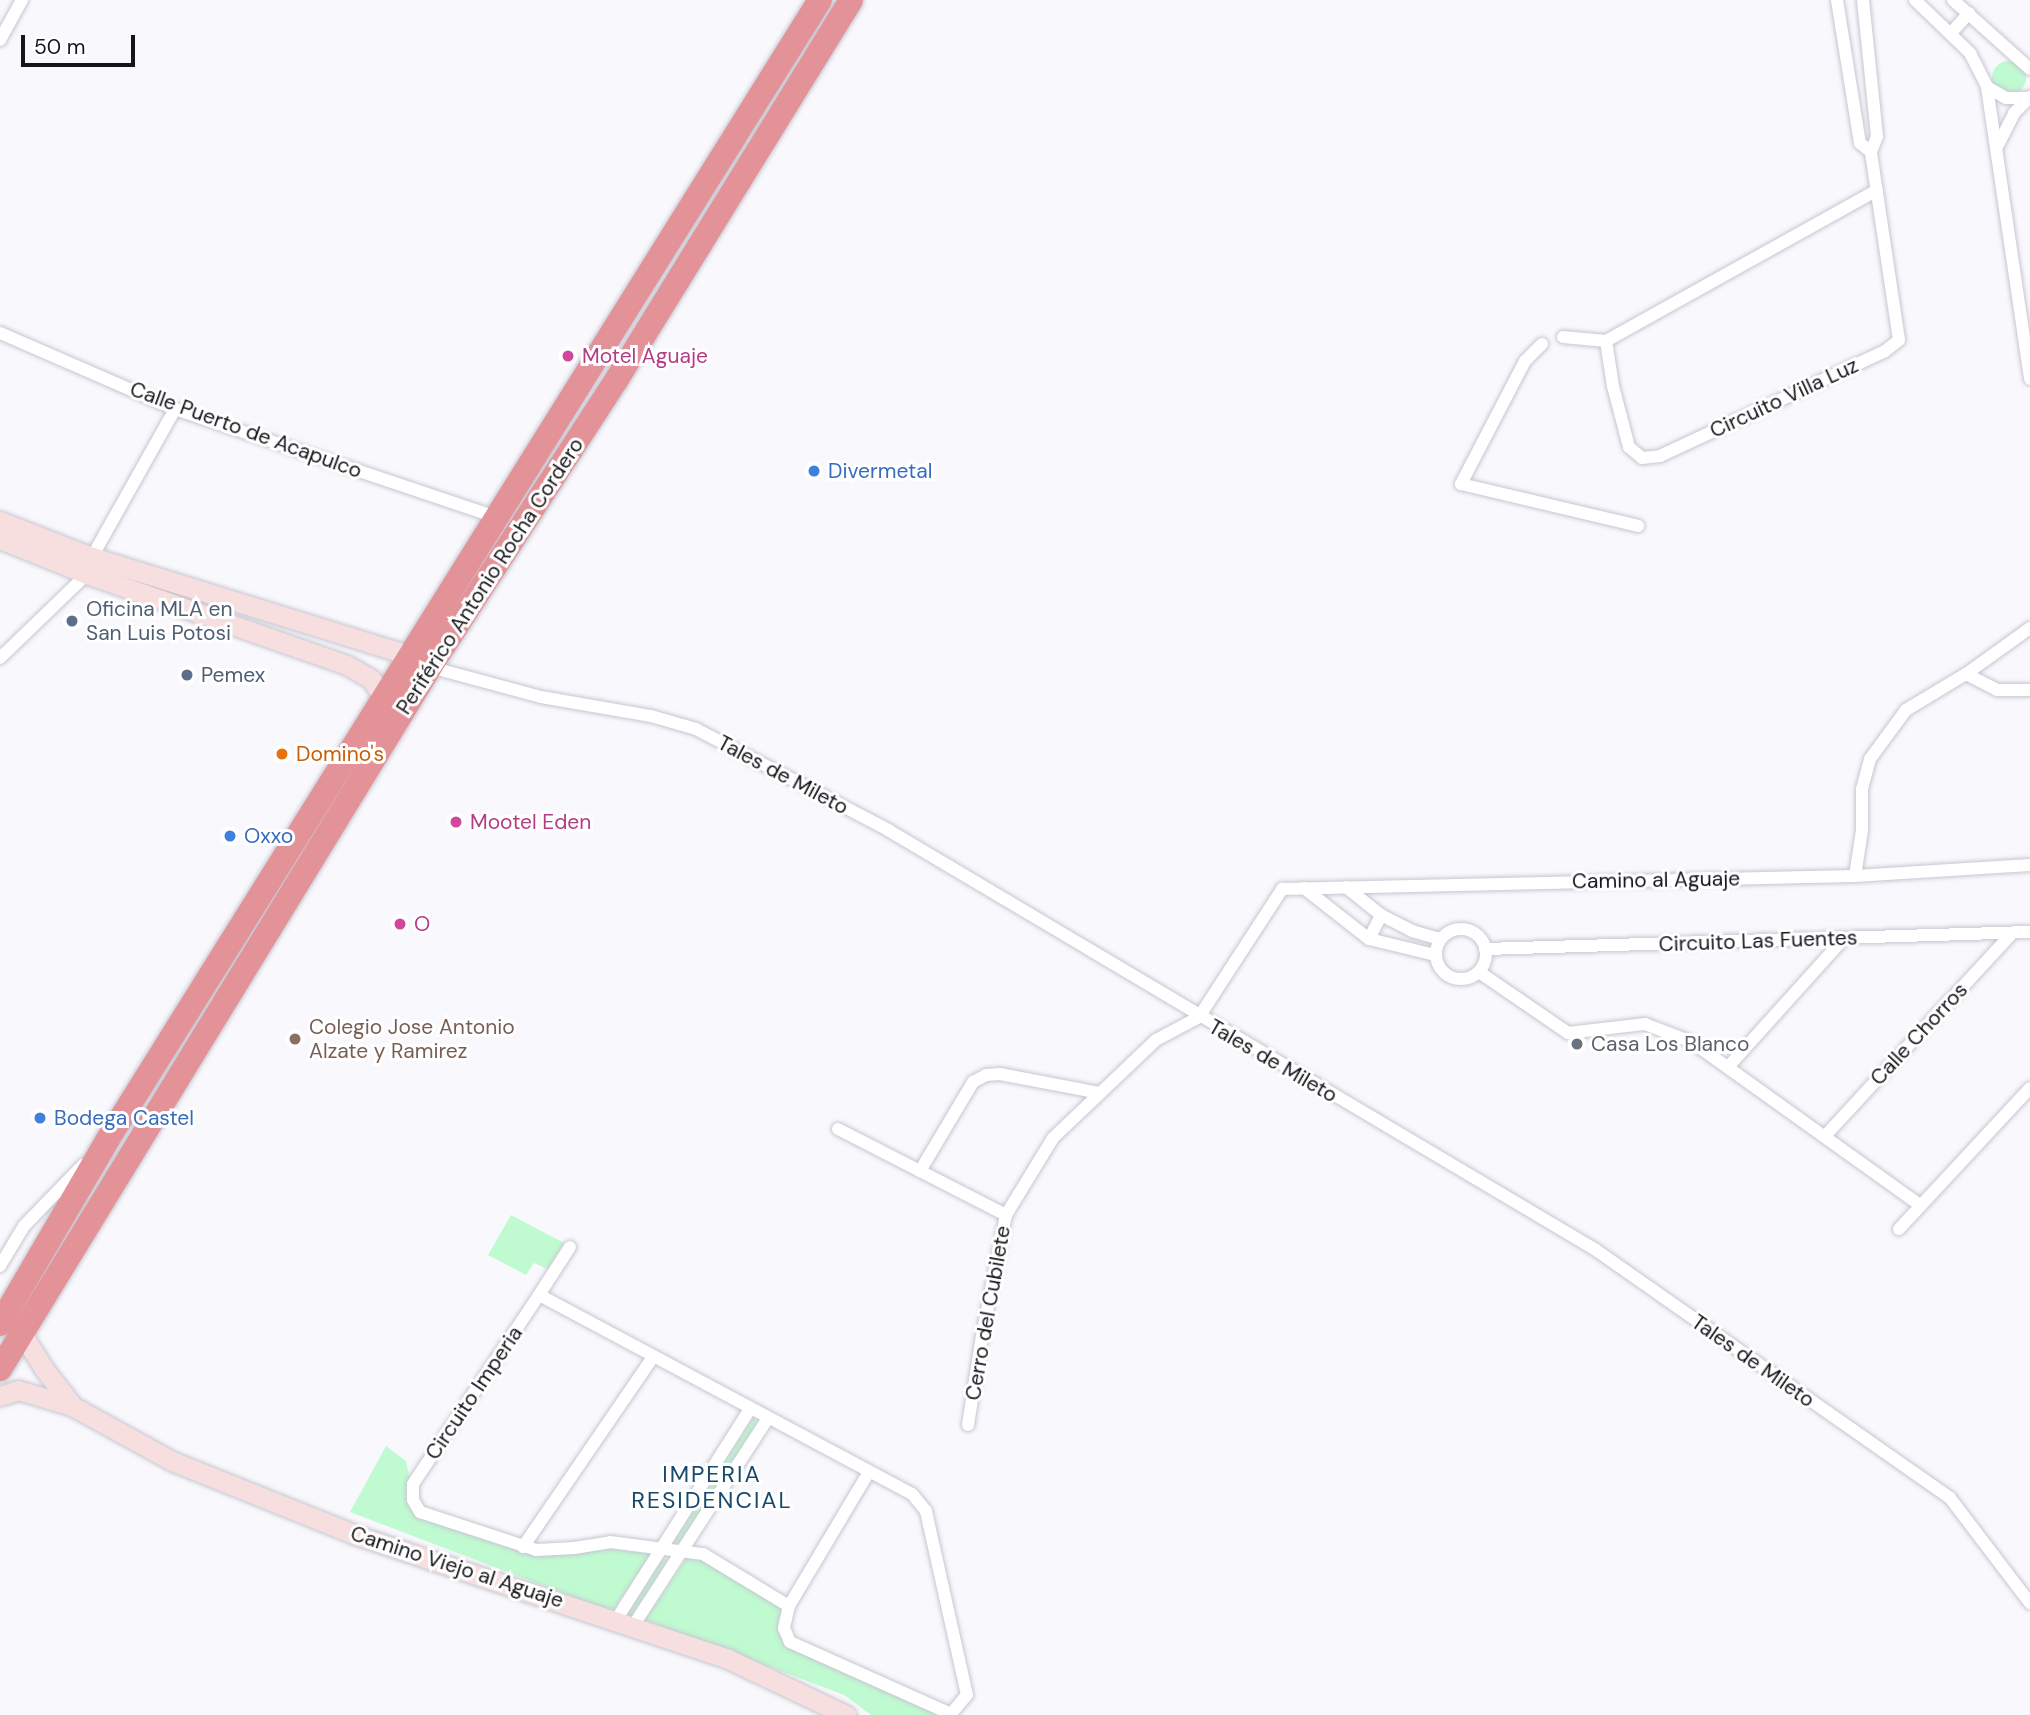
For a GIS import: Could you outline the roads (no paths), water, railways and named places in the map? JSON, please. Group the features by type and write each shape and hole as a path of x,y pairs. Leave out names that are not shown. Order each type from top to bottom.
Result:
{"highway":[{"name":"Periférico Antonio Rocha Cordero","path":"0,1369 11,1328 108,1139 384,698 420,661 495,517 820,0"},
{"name":"Periférico Antonio Rocha Cordero","path":"11,1328 420,661 617,379 851,0"}],"street":[{"path":"0,40 22,0"},
{"name":"Circuito Villa Luz","path":"1837,0 1860,142 1871,152"},
{"name":"Circuito Villa Luz","path":"1606,341 1613,386 1629,447 1642,458 1660,456 1885,351 1899,340 1871,152 1877,136 1863,0"},
{"path":"1915,0 1970,53 1987,87 2030,379"},
{"path":"1953,0 2030,69"},
{"path":"1951,33 1969,13"},
{"path":"1987,87 2006,98 2029,98"},
{"path":"1996,148 2014,113 2029,98"},
{"path":"1563,337 1606,341 1877,190"},
{"name":"Calle Puerto de Acapulco","path":"0,333 175,409 495,517"},
{"path":"1542,344 1525,361 1461,484 1638,526"},
{"path":"0,658 90,566 175,409"},
{"path":"0,521 90,566 347,665 371,679 384,698"},
{"path":"0,539 420,661"},
{"path":"1855,876 1862,830 1862,789 1870,759 1906,710 1966,674 2030,628"},
{"name":"Tales de Mileto","path":"420,661 541,697 651,716 696,729 888,830 1199,1017 1596,1250 1950,1498 2030,1603"},
{"path":"1966,674 1997,690 2030,690"},
{"name":"Camino al Aguaje","path":"1282,889 1855,876 2030,865"},
{"path":"1346,887 1381,915 1412,931 1440,939"},
{"path":"1304,888 1369,939 1435,955"},
{"name":"Cerro del Cubilete","path":"968,1425 1006,1214 1053,1138 1156,1040 1199,1017 1282,889"},
{"path":"1369,939 1381,915"},
{"path":"1454,930 1470,931 1482,941 1485,949 1483,965 1472,977 1455,979 1441,970 1435,955 1440,939 1454,930"},
{"name":"Calle Chorros","path":"1825,1136 2013,932"},
{"name":"Circuito Las Fuentes","path":"1485,949 2030,932"},
{"path":"1728,1067 1844,939"},
{"path":"1479,972 1568,1033 1645,1024 1692,1042 1920,1205"},
{"path":"920,1171 973,1083 986,1075 1000,1074 1100,1093"},
{"path":"1899,1229 2030,1088"},
{"path":"838,1129 1006,1214"},
{"path":"0,1266 24,1226 108,1139"},
{"path":"570,1247 539,1295 912,1494 926,1511 967,1695 950,1714 790,1642 784,1628 789,1606 869,1472"},
{"name":"Circuito Imperia","path":"539,1295 413,1484 413,1500 421,1511 523,1548 555,1550 610,1542 703,1554 789,1606"},
{"name":"Camino Viejo al Aguaje","path":"11,1328 72,1406"},
{"path":"523,1548 653,1357"},
{"name":"Camino Viejo al Aguaje","path":"0,1396 19,1390 72,1406 172,1461 356,1535 727,1659 846,1715"},
{"path":"625,1623 628,1600 750,1409"},
{"path":"625,1623 645,1609 768,1418"}],"place":[{"name":"Motel Aguaje","path":"568,356"},
{"name":"Divermetal","path":"814,471"},
{"name":"Oficina MLA en San Luis Potosi","path":"72,621"},
{"name":"Pemex","path":"187,675"},
{"name":"Domino's","path":"282,754"},
{"name":"Mootel Eden","path":"456,822"},
{"name":"Oxxo","path":"230,836"},
{"name":"O","path":"400,924"},
{"name":"Colegio Jose Antonio Alzate y Ramirez","path":"295,1039"},
{"name":"Casa Los Blanco","path":"1577,1044"},
{"name":"Bodega Castel","path":"40,1118"}],"district":[{"name":"IMPERIA RESIDENCIAL","path":"712,1487"}]}
